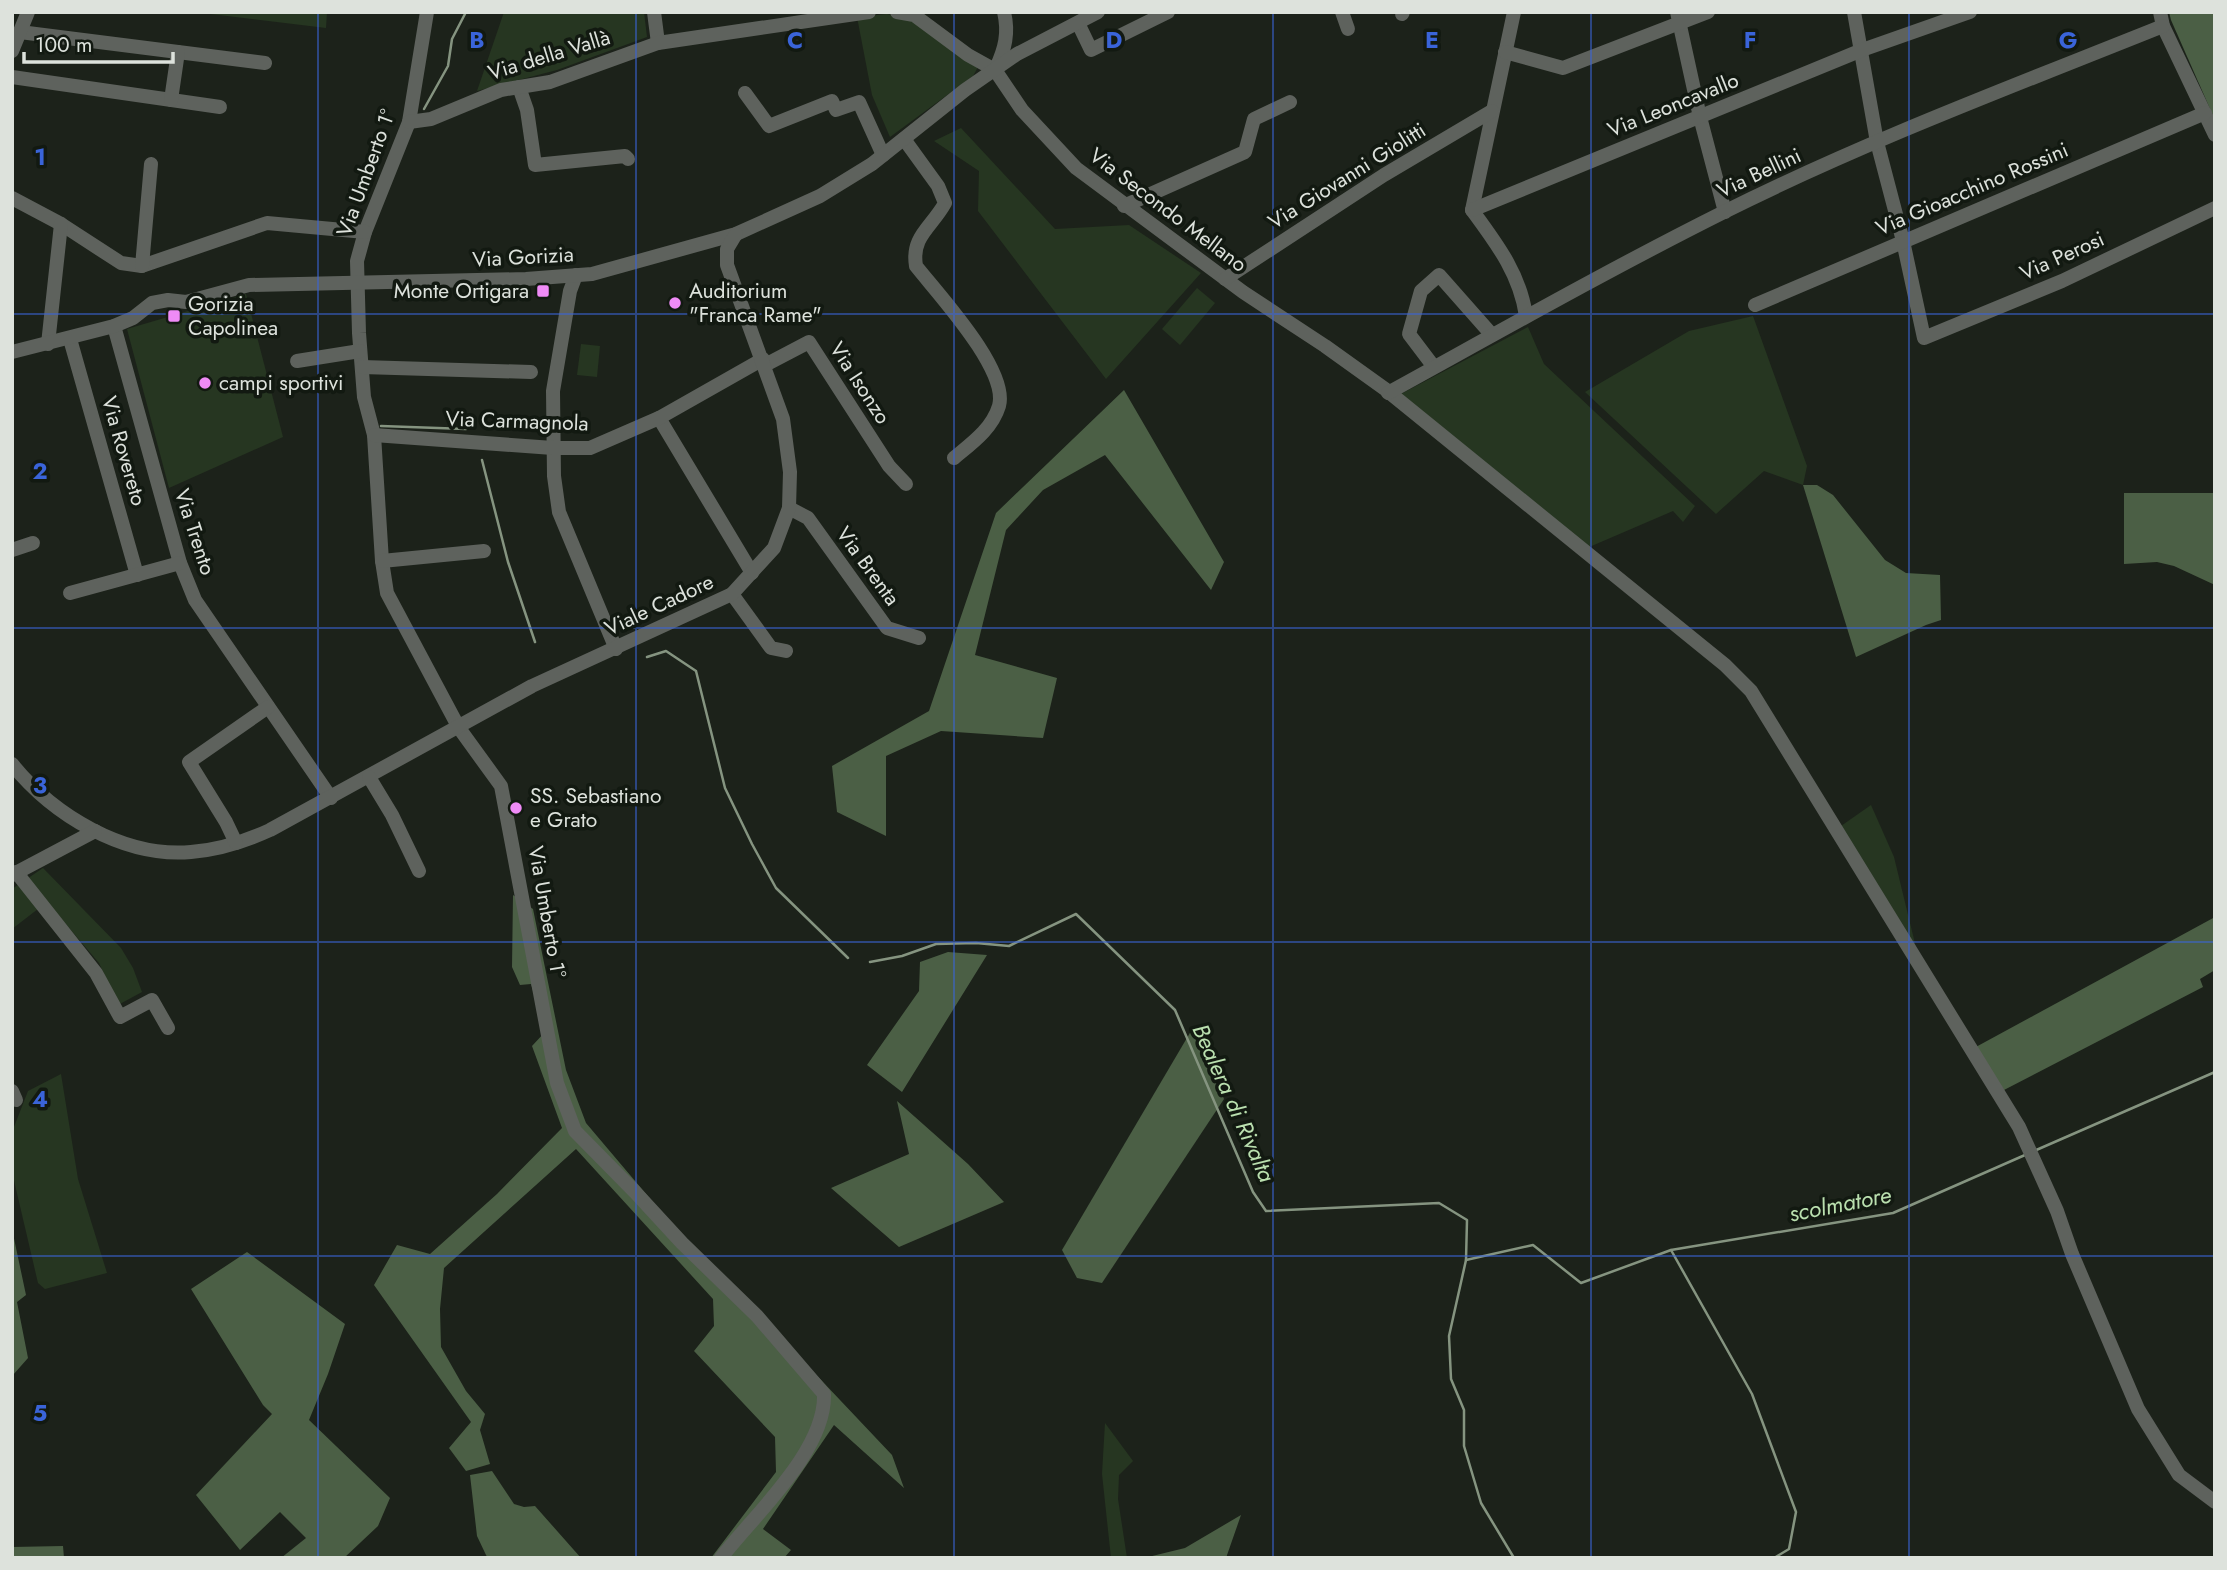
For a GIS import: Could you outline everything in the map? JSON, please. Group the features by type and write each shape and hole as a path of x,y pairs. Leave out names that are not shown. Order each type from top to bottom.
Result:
{"street":[{"path":"12,51 28,12"},
{"name":"Via Umberto 1°","path":"427,12 409,122 365,232 357,261 360,351 365,397 374,435 382,561 387,593 459,728 501,786 557,1083 575,1131 682,1243 757,1316 824,1394 825,1409 801,1463 721,1558"},
{"path":"654,12 658,43"},
{"name":"Via della Vallà","path":"409,122 431,119 500,90 550,82 658,43 869,12"},
{"path":"897,12 914,15 968,55 995,70 1005,47 1007,25 1003,12"},
{"name":"Via Gorizia","path":"12,352 114,326 133,318 152,303 161,300 186,302 250,285 526,279 592,274 736,234 820,196 883,155 1017,54 1098,12"},
{"path":"1078,23 1091,50 1168,12"},
{"path":"1342,12 1348,29"},
{"path":"1514,12 1472,210 1505,256 1523,294 1526,316"},
{"path":"1505,52 1563,68 1678,18 1707,12"},
{"path":"1854,12 1877,142 1903,241"},
{"name":"Via Leoncavallo","path":"1472,210 1862,50 1970,12"},
{"path":"1678,18 1725,212"},
{"path":"2162,19 2215,135"},
{"name":"Via Bellini","path":"1388,393 1526,316 1725,212 1877,142 2162,19"},
{"path":"20,32 265,63"},
{"path":"171,100 178,52"},
{"name":"Via Secondo Mellano","path":"995,70 1022,110 1076,168 1124,206 1225,279 1325,346 1456,444 1715,657 1751,691 1997,1090 2030,1151 2057,1211 2071,1255 2138,1409 2179,1475 2215,1502"},
{"path":"12,77 220,107"},
{"path":"519,87 527,110 535,165 625,156 628,159"},
{"path":"745,93 769,126 832,101 836,110 859,102 883,155"},
{"path":"1124,206 1245,152 1254,119 1290,102"},
{"name":"Via Giovanni Giolitti","path":"1225,279 1384,175 1492,111"},
{"name":"Via Gioacchino Rossini","path":"1755,305 2205,113"},
{"path":"904,139 938,186 945,203 937,217 918,238 913,251 916,265 979,346 996,376 1000,404 986,431 954,458"},
{"path":"142,266 151,163"},
{"path":"12,198 61,224 121,262 142,266 267,223 365,232"},
{"name":"Via Perosi","path":"1903,241 1924,338 2062,281 2215,208"},
{"path":"48,344 61,224"},
{"name":"Viale Cadore","path":"12,764 38,793 59,810 95,831 126,843 162,852 192,852 236,843 270,830 331,798 532,687 732,594 774,548 789,508 790,472 783,419 727,265 727,249 736,234"},
{"path":"576,275 570,291 553,391 553,448 559,512 616,649"},
{"path":"1434,366 1409,334 1421,291 1439,275 1492,335"},
{"name":"Via Trento","path":"114,326 180,563 195,600 331,798"},
{"name":"Via Rovereto","path":"70,338 137,575"},
{"name":"Via Isonzo","path":"764,362 809,342 889,466 906,484"},
{"path":"297,361 360,351"},
{"name":"Via Carmagnola","path":"374,435 553,448 590,448 659,418 764,362"},
{"path":"362,367 531,372"},
{"path":"659,418 752,573"},
{"name":"Via Brenta","path":"789,508 808,518 887,628 919,638"},
{"path":"12,550 33,543"},
{"path":"382,561 484,551"},
{"path":"70,593 180,563"},
{"path":"732,594 771,648 786,651"},
{"path":"236,843 189,762 268,707"},
{"path":"369,777 393,816 419,872"},
{"path":"95,831 14,874 96,973 120,1017 152,1000 168,1028"}],"green space":[{"path":"194,12 327,12 326,28"},
{"path":"504,12 644,12 647,37 557,70 477,91"},
{"path":"2169,12 2215,12 2215,120 2171,20"},
{"path":"887,14 912,19 978,67 973,76 890,137 872,95 857,17"},
{"path":"961,128 1055,229 1129,225 1201,273 1106,379 978,211 979,171 934,141"},
{"path":"1197,288 1215,303 1180,345 1162,329"},
{"name":"campi sportivi","path":"246,294 283,437 169,488 127,329"},
{"path":"1753,316 1807,466 1803,485 1764,471 1716,514 1585,392 1689,331"},
{"path":"1528,327 1544,364 1695,506 1683,522 1673,511 1587,548 1399,395"},
{"path":"581,344 600,346 597,377 577,375"},
{"path":"1124,390 1224,562 1211,590 1105,455 1043,490 1006,530 975,655 1057,678 1043,738 941,731 886,756 886,836 837,812 832,766 929,711 996,513"},
{"path":"1803,485 1817,485 1833,495 1885,560 1906,573 1940,575 1941,620 1856,657"},
{"path":"2124,493 2215,493 2215,585 2174,566 2157,562 2124,564"},
{"path":"1871,805 1894,857 1919,960 1841,826"},
{"path":"43,868 121,948 133,968 142,992 118,1005 99,963 47,902 12,929 12,889"},
{"path":"513,895 533,909 566,1070 586,1123 685,1240 892,1455 904,1488 834,1425 763,1529 791,1550 784,1558 711,1558 776,1472 775,1437 694,1351 714,1326 713,1299 576,1149 444,1268 440,1309 441,1347 466,1391 485,1414 480,1430 490,1464 466,1471 449,1448 471,1422 374,1285 397,1245 430,1254 497,1194 562,1128 532,1046 545,1032 531,984 520,985 512,967"},
{"path":"2215,917 2215,970 2200,979 2203,987 2004,1090 1974,1048"},
{"path":"948,952 987,955 902,1092 867,1065 919,991 920,962"},
{"path":"1194,1026 1224,1099 1102,1283 1077,1278 1062,1250"},
{"path":"61,1074 78,1179 107,1273 45,1289 38,1283 12,1172 12,1132 28,1091"},
{"path":"897,1101 968,1164 1004,1202 899,1247 831,1188 909,1154"},
{"path":"12,1229 26,1295 17,1302 28,1358 13,1375"},
{"path":"247,1252 345,1324 309,1420 390,1498 378,1526 344,1558 281,1558 306,1538 280,1512 240,1550 196,1495 272,1414 263,1405 191,1289"},
{"path":"1105,1423 1133,1461 1119,1475 1118,1499 1127,1558 1111,1558 1102,1474"},
{"path":"492,1471 514,1504 535,1506 581,1558 488,1558 477,1536 470,1475"},
{"path":"1241,1515 1226,1558 1144,1558 1185,1548"},
{"path":"63,1546 64,1558 12,1558 12,1547"}],"waterway":[{"name":"Bealera di Rivalta","path":"424,109 448,66 452,39 466,12"},
{"name":"Bealera di Rivalta","path":"381,426 466,429"},
{"name":"Bealera di Rivalta","path":"482,460 508,562 535,642"},
{"name":"Bealera di Rivalta","path":"647,657 666,651 696,671 725,788 752,844 776,888 848,958"},
{"name":"Bealera di Rivalta","path":"870,962 902,956 936,944 1009,946 1076,914 1175,1010 1253,1192 1266,1211 1439,1203 1467,1220 1466,1260 1449,1336 1451,1379 1464,1410 1464,1446 1481,1503 1514,1558"},
{"name":"scolmatore","path":"2034,1151 2215,1072"},
{"name":"scolmatore","path":"1466,1260 1533,1245 1581,1283 1671,1250 1893,1213 2025,1155"},
{"path":"1671,1250 1752,1394 1796,1512 1789,1549 1774,1558"}],"place":[{"name":"Monte Ortigara","path":"543,291"},
{"name":"Auditorium \"Franca Rame\"","path":"675,303"},
{"name":"Gorizia Capolinea","path":"174,316"},
{"name":"campi sportivi","path":"205,383"},
{"name":"SS. Sebastiano e Grato","path":"516,808"}]}
